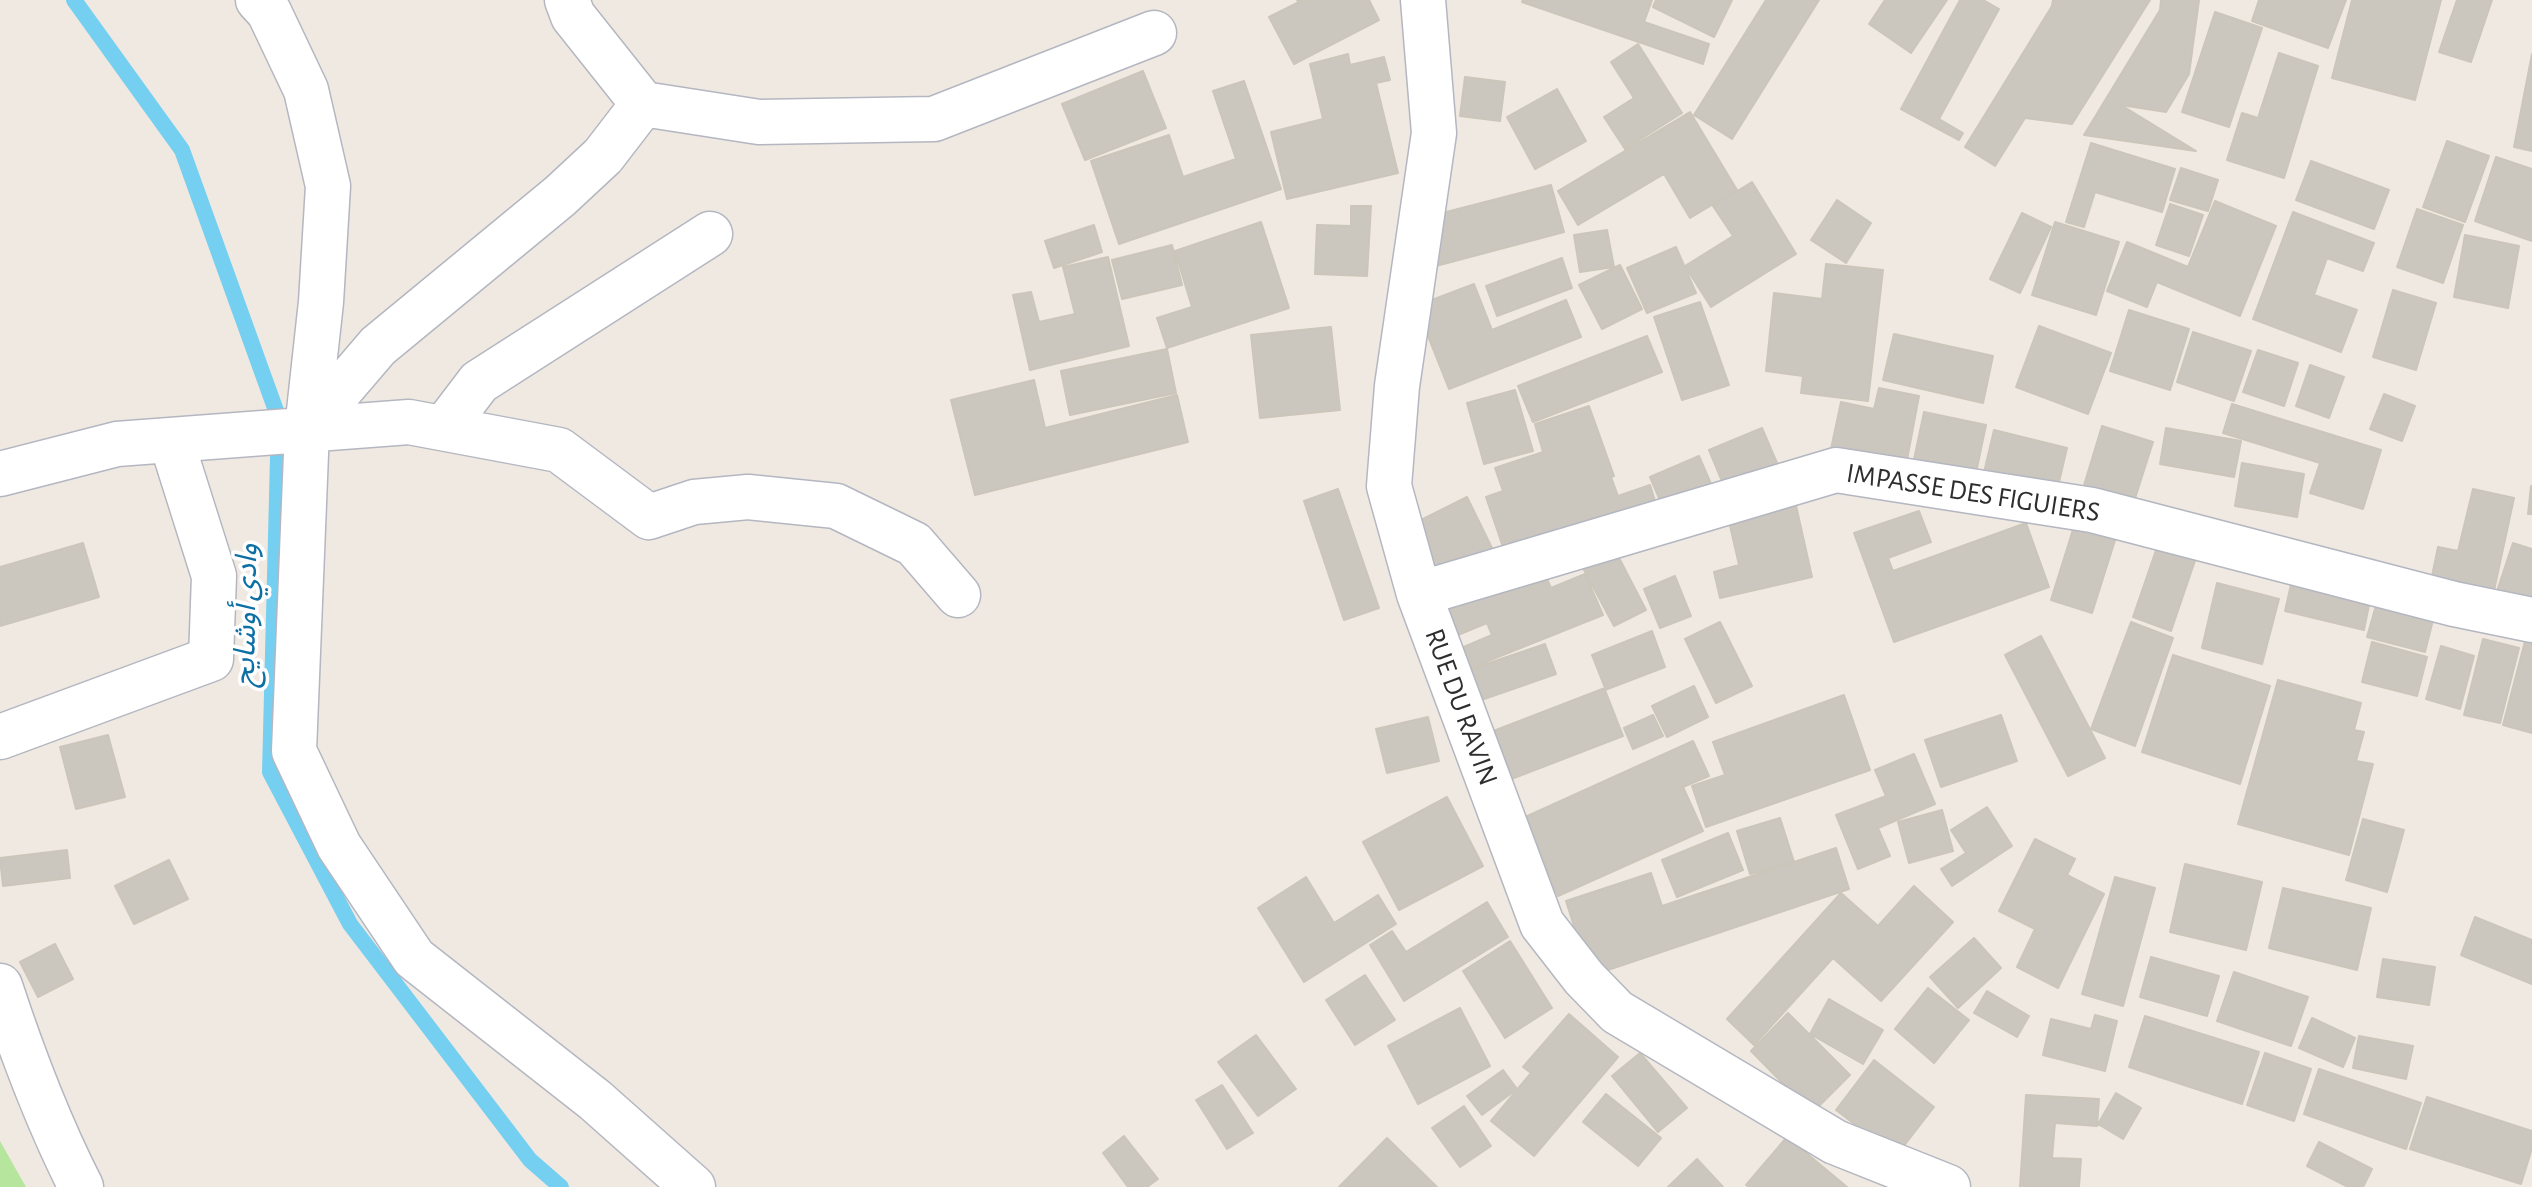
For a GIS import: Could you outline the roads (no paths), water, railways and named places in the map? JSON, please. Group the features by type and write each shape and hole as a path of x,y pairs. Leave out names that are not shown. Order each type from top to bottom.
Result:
{"street":[{"path":"258,0 269,12 306,90 328,186 321,302 307,429 294,751 339,846 414,958 595,1100 693,1187"},
{"path":"567,0 573,16 643,104 759,122 934,119 1154,33"},
{"name":"RUE DU RAVIN","path":"1423,0 1434,133 1397,386 1389,486 1419,594 1542,924 1584,978 1617,1012 1835,1142 1948,1187"},
{"path":"307,429 378,346 560,196 603,156 643,104"},
{"path":"444,428 479,382 710,234"},
{"path":"0,474 117,444 409,422 559,450 649,517 694,502 748,497 836,506 914,544 958,595"},
{"path":"0,737 211,659 214,576 171,440"},
{"name":"IMPASSE DES FIGUIERS","path":"1419,594 1836,470 2092,510 2438,600 2532,620"},
{"path":"0,986 25,1062 57,1141 81,1187"}],"waterway":[{"name":"وادي أوشايح","path":"74,0 182,150 279,419 270,772 350,924 530,1160 561,1187"}]}
